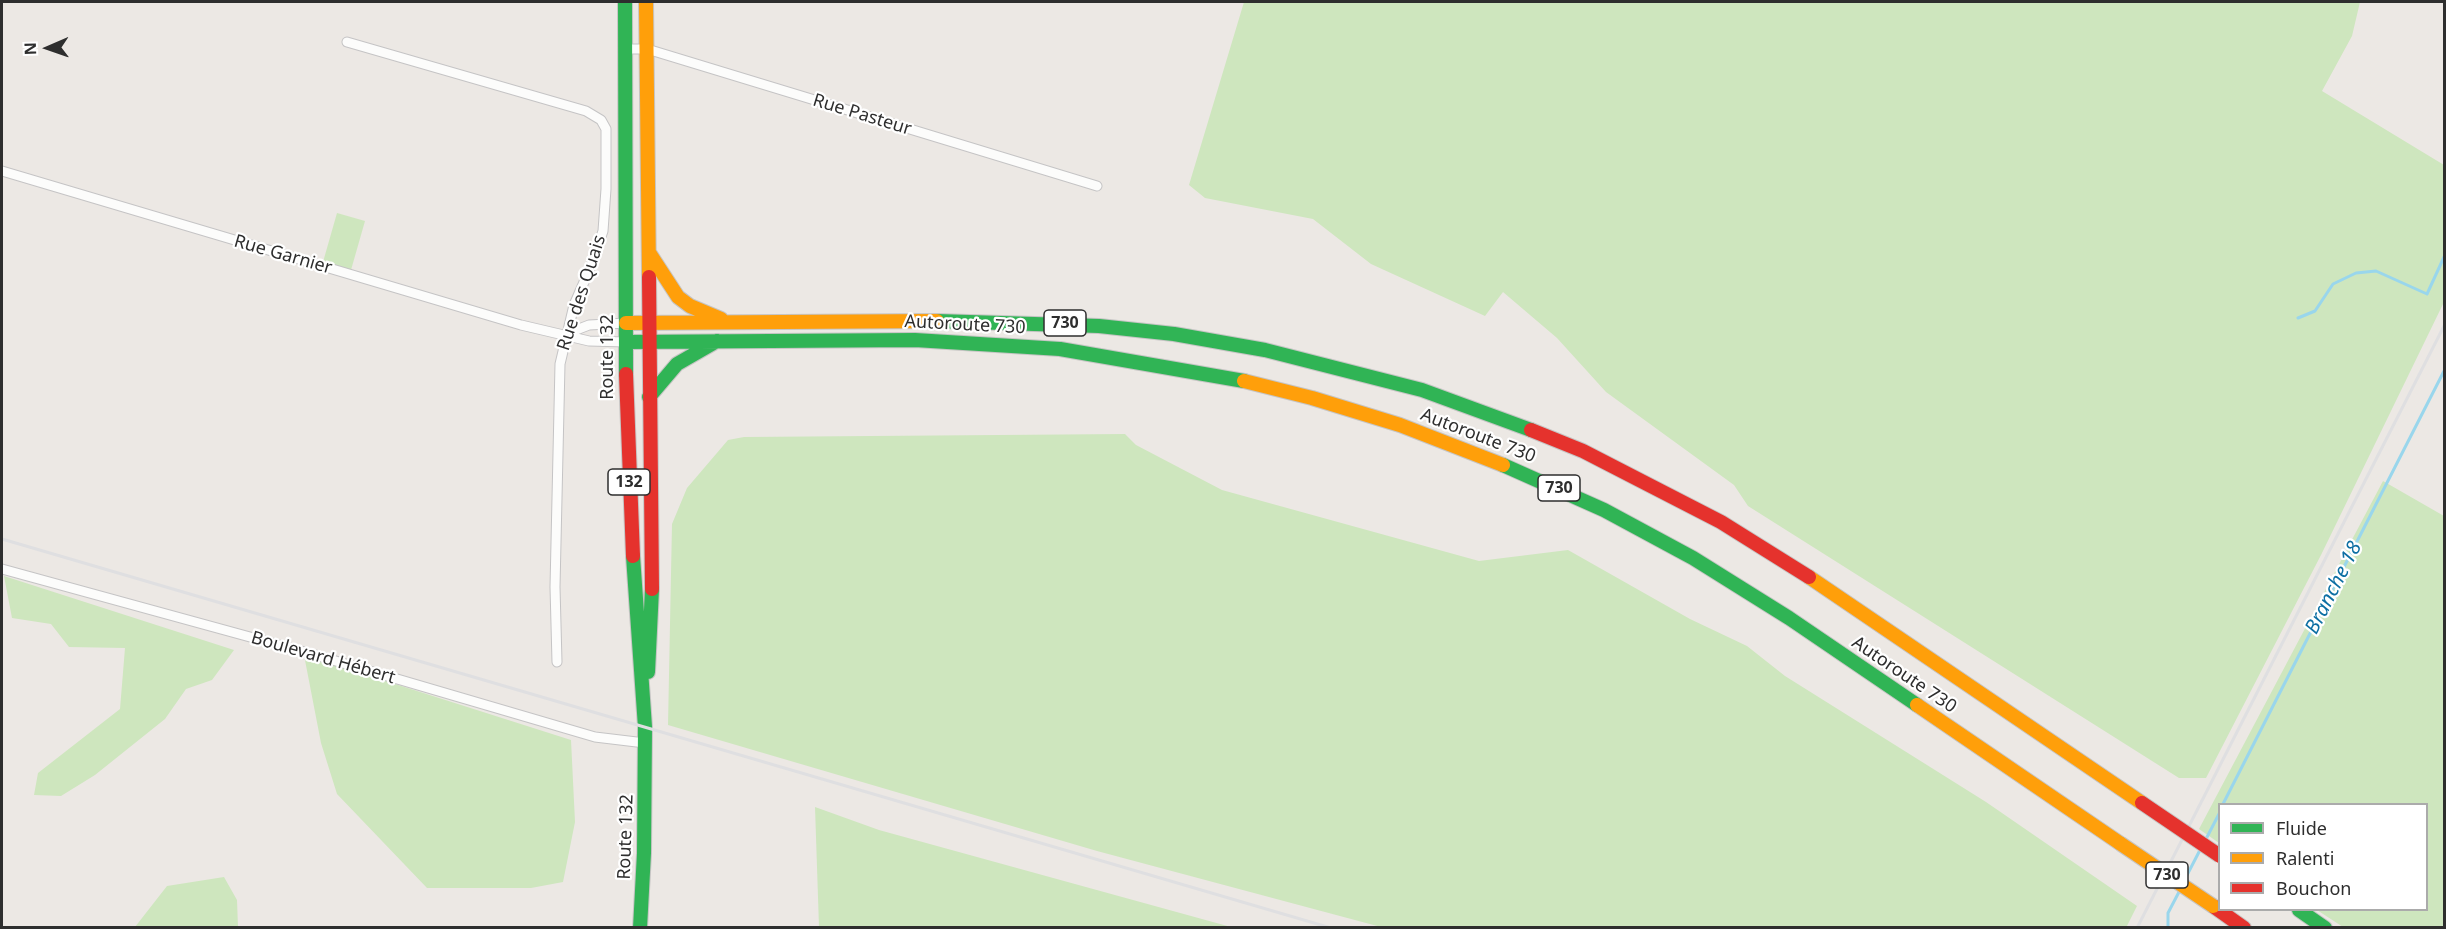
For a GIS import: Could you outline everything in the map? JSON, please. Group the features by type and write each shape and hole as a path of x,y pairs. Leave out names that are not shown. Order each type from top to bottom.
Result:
{"highway":[{"name":"Route 132","path":"625,2 626,420 636,622 645,712"},
{"name":"Route 132","path":"640,927 644,853 645,712 652,621 646,2"},
{"path":"649,252 678,297 690,306 728,322"},
{"name":"Autoroute 730","path":"626,323 980,321 1121,328 1220,341 1295,357 1447,399 1583,451 1648,482 1736,530 2218,855"},
{"path":"649,397 677,364 719,340"},
{"name":"Autoroute 730","path":"626,342 915,340 1082,351 1168,364 1261,384 1357,411 1433,436 1510,466 1582,499 1703,564 1789,618 2218,909"},
{"name":"Autoroute 730","path":"2220,911 2244,927"},
{"path":"2302,911 2325,927"}],"street":[{"name":"Rue des Quais","path":"346,42 578,108 601,120 607,135 604,222 598,250 577,297 566,334 558,387 557,662"},
{"name":"Rue Pasteur","path":"625,49 647,50 1097,186"},
{"name":"Rue Garnier","path":"2,171 521,325 566,334 589,342 626,342"},
{"name":"Rue Garnier","path":"566,334 589,325 626,323"},
{"name":"Boulevard Hébert","path":"2,569 312,654 596,737 645,743"}],"green space":[{"path":"1244,2 2360,2 2352,36 2322,91 2444,165 2444,302 2321,555 2206,778 2179,778 1748,506 1734,485 1606,392 1557,338 1503,292 1485,316 1371,264 1313,219 1205,198 1189,185"},
{"path":"337,213 365,221 351,270 323,262"},
{"path":"1125,434 1136,445 1222,490 1479,561 1568,550 1690,619 1747,646 1785,676 1986,802 2137,906 2126,928 1381,927 1097,851 668,725 672,524 687,488 728,440 744,437"},
{"path":"2383,481 2444,516 2444,927 2343,927 2319,911 2428,911 2428,803 2218,803 2218,842 2199,829"},
{"path":"4,576 234,650 212,680 186,689 165,719 95,775 61,796 34,795 38,773 120,709 125,648 69,647 51,624 12,618"},
{"path":"304,655 571,740 575,822 563,882 531,888 427,888 337,794 321,743"},
{"path":"815,807 879,830 1231,927 819,927"},
{"path":"224,877 237,900 238,927 135,927 167,886"}],"waterway":[{"name":"Branche 18","path":"2298,318 2315,311 2333,284 2356,273 2376,271 2427,294 2444,257"},
{"name":"Branche 18","path":"2224,803 2444,371"},
{"name":"Branche 18","path":"2206,839 2218,816"},
{"name":"Branche 18","path":"2185,879 2200,850"},
{"name":"Branche 18","path":"2168,928 2168,913 2180,890"}],"railway":[{"path":"2137,928 2444,326"},
{"path":"2,539 1331,928"}],"traffic: fast":[{"path":"625,2 626,374"},
{"path":"937,321 1099,326 1174,334 1265,350 1422,390 1531,430"},
{"path":"626,342 915,340 1060,349 1244,381"},
{"path":"649,397 677,364 717,341"},
{"path":"1503,465 1604,510 1693,558 1789,618 1917,705"},
{"path":"633,556 645,727 644,853 640,928"},
{"path":"648,672 652,589"},
{"path":"2300,911 2325,928"}],"traffic: slow":[{"path":"646,2 649,277"},
{"path":"650,254 678,297 690,306 721,319"},
{"path":"626,323 937,321"},
{"path":"1244,381 1312,398 1400,425 1503,465"},
{"path":"1809,577 2142,803"},
{"path":"1917,705 2121,844"},
{"path":"2121,844 2213,906"}],"traffic: jam":[{"path":"649,277 652,589"},
{"path":"626,374 633,556"},
{"path":"1531,430 1583,451 1721,522 1809,577"},
{"path":"2142,803 2218,855"},
{"path":"2213,906 2218,910"},
{"path":"2220,911 2244,928"}]}
